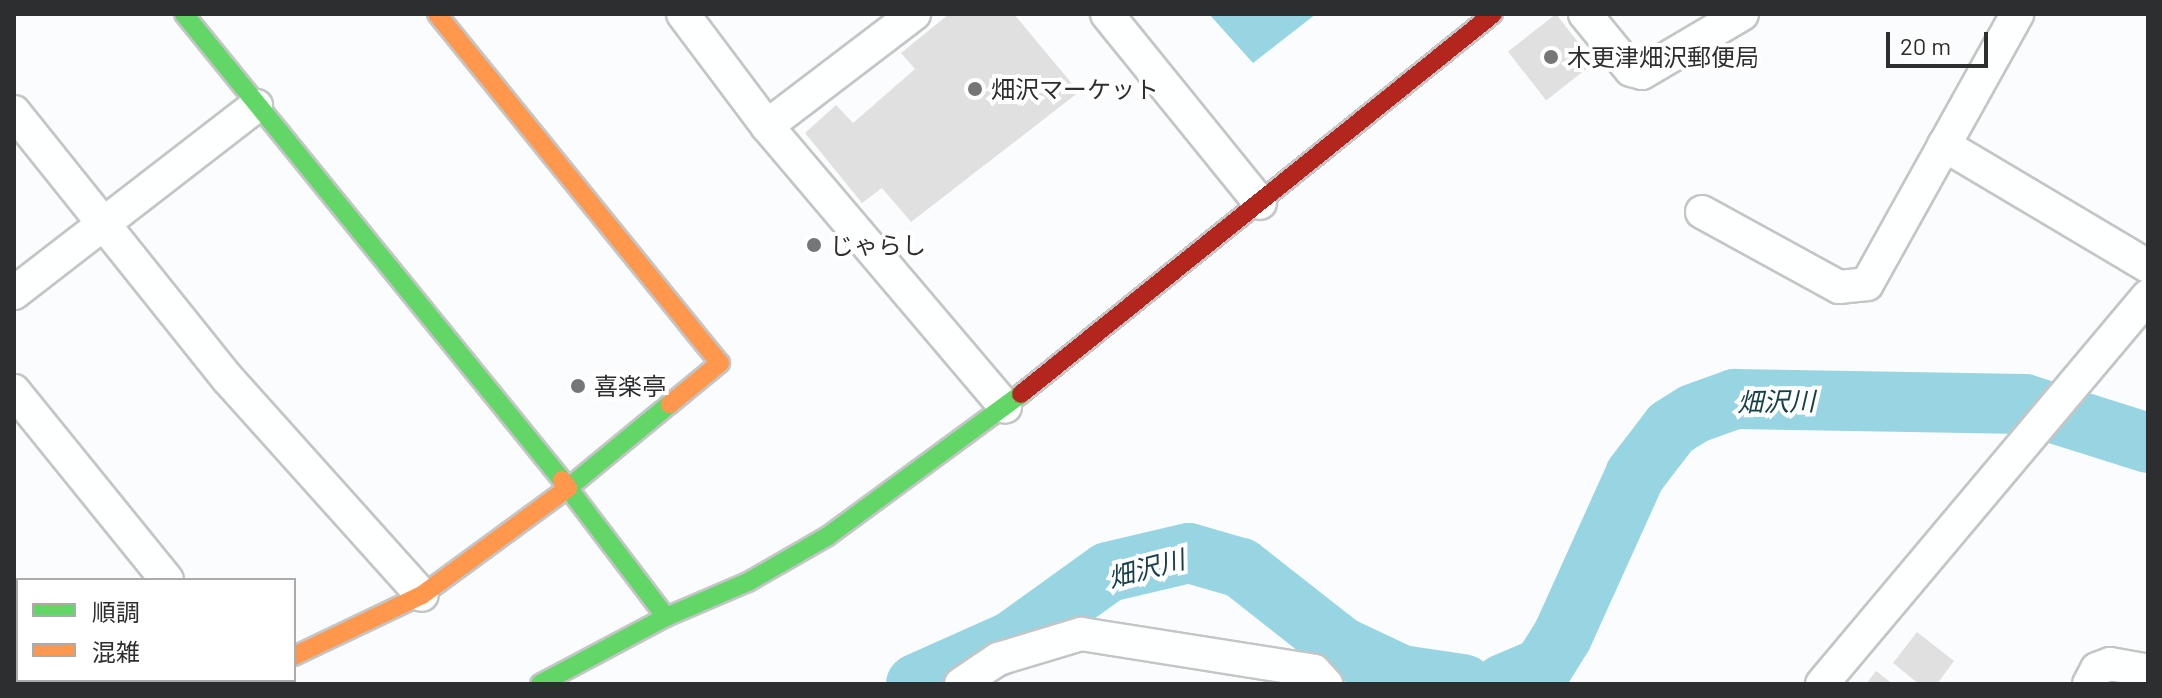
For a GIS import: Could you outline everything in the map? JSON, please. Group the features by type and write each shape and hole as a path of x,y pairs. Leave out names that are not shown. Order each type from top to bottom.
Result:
{"street":[{"path":"184,14 568,488 666,617"},
{"path":"296,655 422,595 568,488 720,363 437,14"},
{"path":"683,14 767,126 1005,407"},
{"path":"767,126 914,14"},
{"path":"1107,14 1260,203"},
{"path":"540,684 666,617 748,582 828,536 1005,407 1493,14"},
{"path":"1585,14 1631,70 1642,73 1742,14"},
{"path":"1702,212 1829,282 1856,287 1867,284 2017,14"},
{"path":"14,293 256,106"},
{"path":"14,112 228,379 422,595"},
{"path":"1944,145 2148,266"},
{"path":"1822,684 1987,482 2148,296"},
{"path":"14,391 165,578"},
{"path":"961,684 998,659 1081,634 1314,671 1326,684"},
{"path":"2089,684 2097,669 2110,664 2148,671"}],"water":[{"path":"1209,14 1316,14 1253,63"}],"building":[{"path":"949,14 1014,14 1079,92 911,222 882,188 862,203 805,133 836,105 853,123 915,69 901,53"},
{"path":"1556,14 1594,63 1546,100 1508,52"},
{"path":"1917,632 1954,661 1937,684 1919,684 1893,663"},
{"path":"1876,671 1893,684 1866,684"}],"waterway":[{"name":"畑沢川","path":"1503,684 1543,667 1562,637 1635,475 1671,428 1693,414 1735,399 2025,404 2148,443"},
{"name":"畑沢川","path":"916,684 1012,641 1108,572 1189,553 1241,568 1340,646 1401,675 1463,684"}],"traffic: fast":[{"path":"184,14 562,480"},
{"path":"540,684 666,617 748,582 828,536 1021,394"},
{"path":"666,617 568,488 670,404"}],"traffic: slow":[{"path":"437,14 720,363 670,404"},
{"path":"296,655 422,595 568,488 562,480"}],"traffic: jam":[{"path":"1021,394 1493,14"}],"place":[{"name":"木更津畑沢郵便局","path":"1551,57"},
{"name":"畑沢マーケット","path":"975,89"},
{"name":"じゃらし","path":"814,245"},
{"name":"喜楽亭","path":"578,386"}]}
